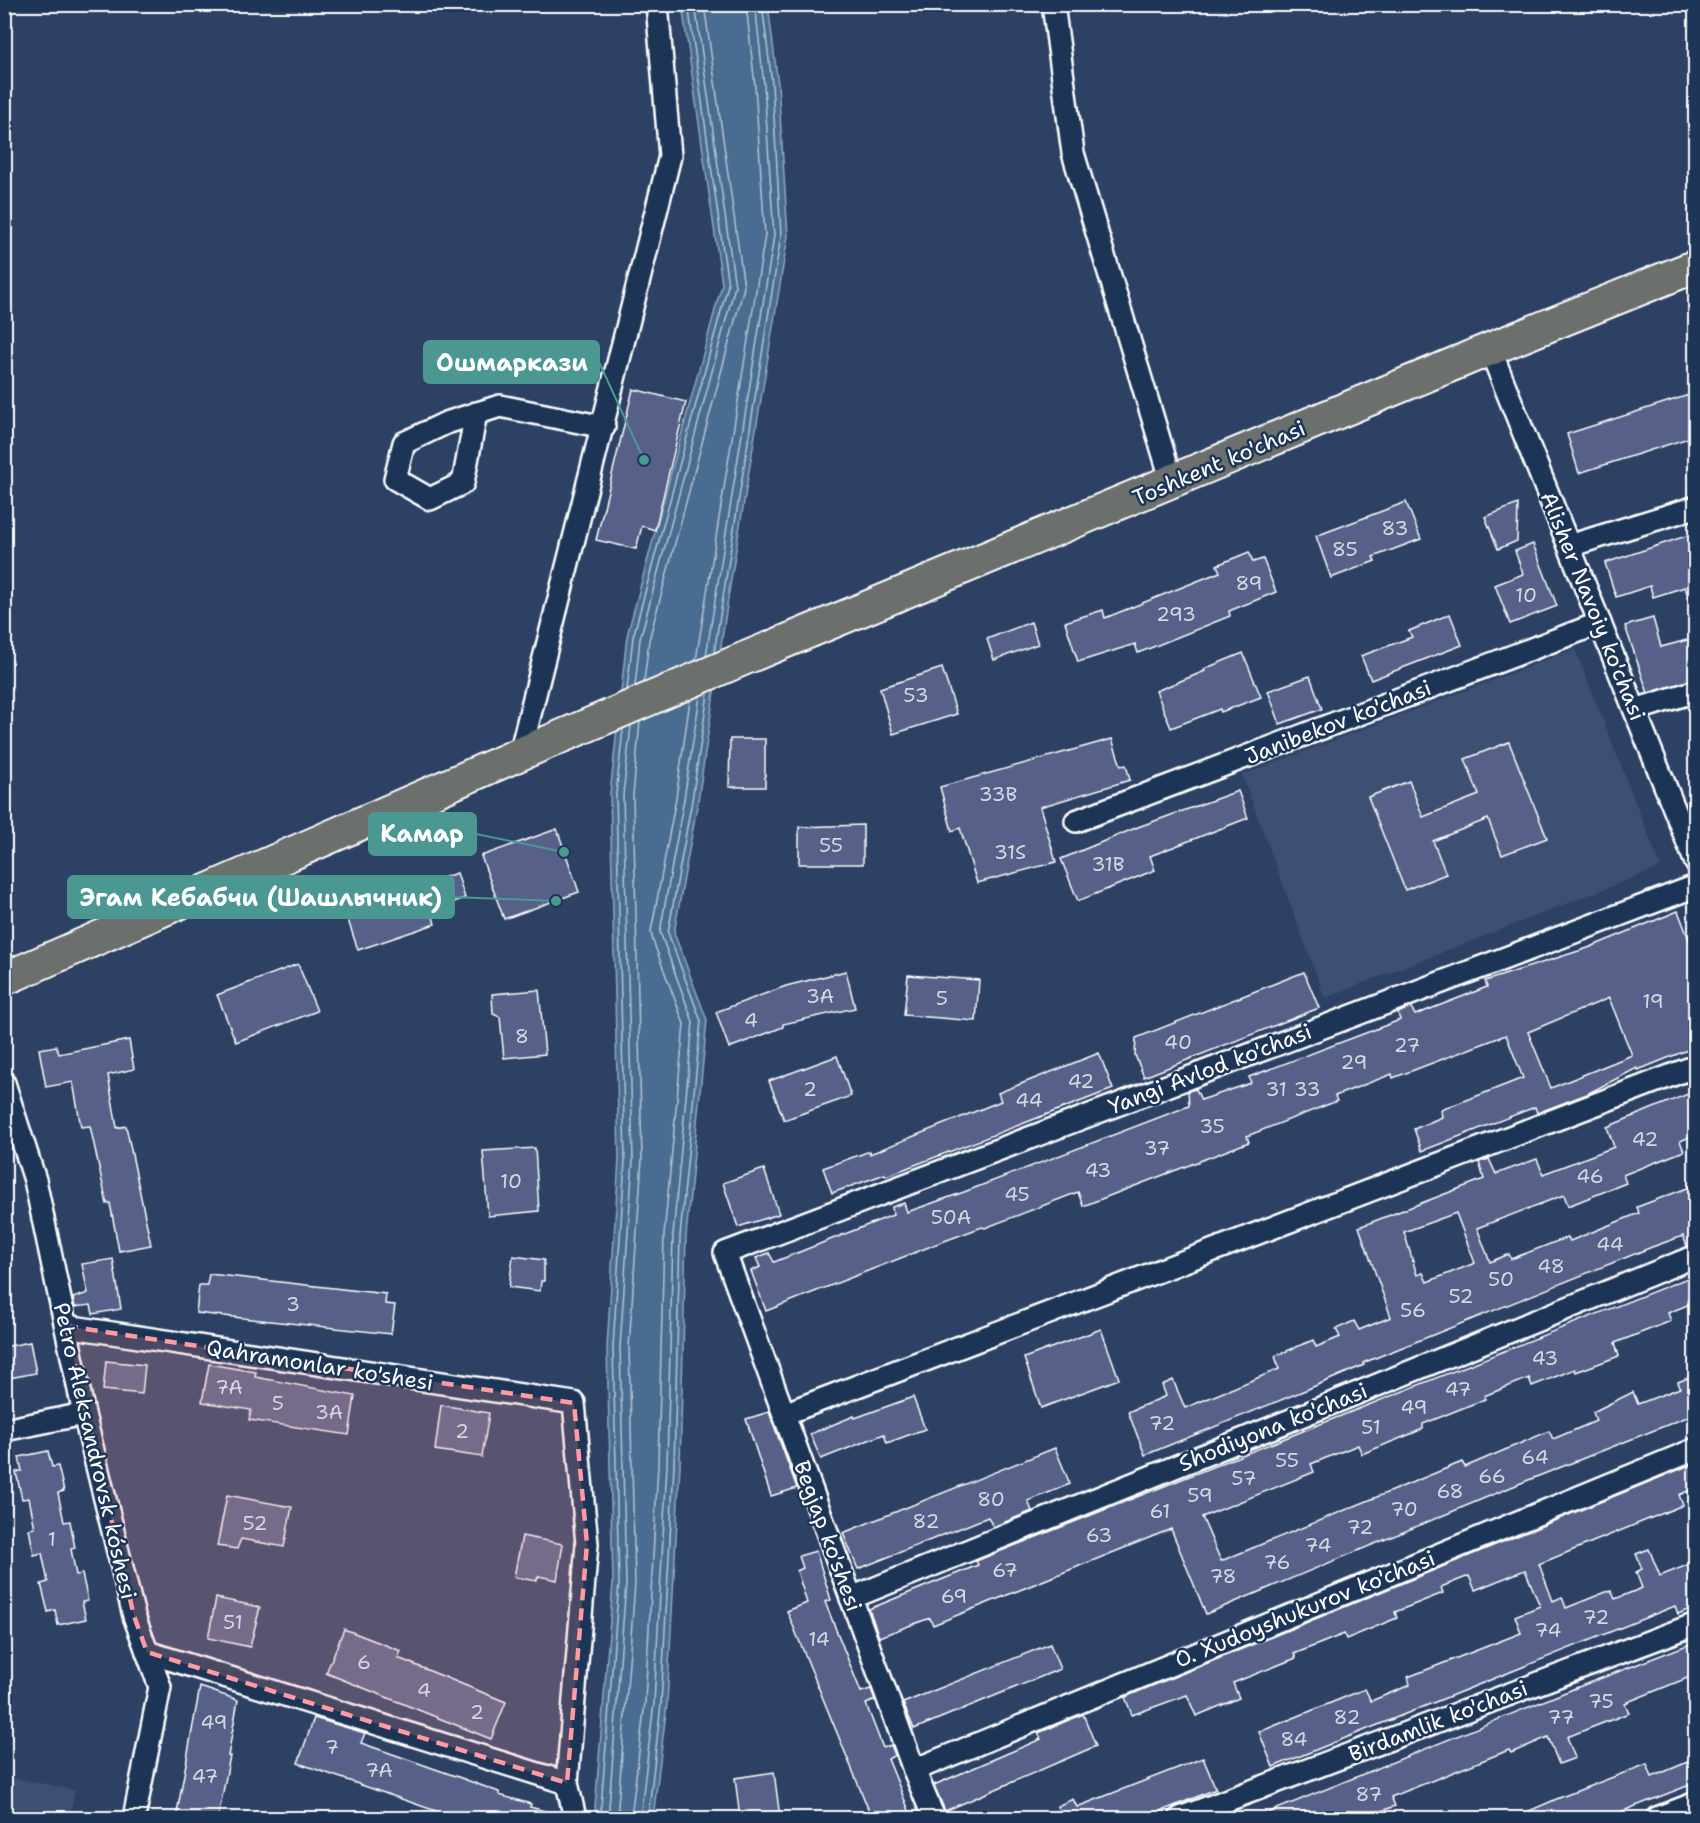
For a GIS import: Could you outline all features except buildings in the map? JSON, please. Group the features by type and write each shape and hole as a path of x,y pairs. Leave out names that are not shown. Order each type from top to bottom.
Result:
{"highway":[{"name":"Toshkent ko'chasi","path":"520,754 743,659 1695,266"},
{"path":"4,979 520,754"}],"street":[{"path":"520,754 670,156 657,4"},
{"path":"1053,4 1073,153 1172,482"},
{"name":"Alisher Navoiy ko'chasi","path":"1490,349 1695,862"},
{"path":"476,413 500,406 603,427"},
{"path":"1569,546 1695,507"},
{"name":"Janibekov ko'chasi","path":"1076,822 1600,623"},
{"path":"1635,710 1695,691"},
{"name":"Yangi Avlod ko'chasi","path":"725,1253 1695,886"},
{"path":"784,1414 1695,1066"},
{"name":"Petro Aleksandrovsk kóshesi","path":"4,1083 35,1180 84,1414 134,1616 160,1687 134,1818"},
{"name":"Begjap ko'shesi","path":"725,1253 914,1770 934,1818"},
{"name":"Shodiyona ko'chasi","path":"851,1598 1695,1256"},
{"name":"Qahramonlar ko'shesi","path":"66,1326 574,1403 587,1544 567,1783"},
{"path":"4,1430 84,1414"},
{"name":"O. Xudoyshukurov ko'chasi","path":"914,1770 1695,1449"},
{"name":"Birdamlik ko'chasi","path":"1180,1818 1695,1624"},
{"path":"147,1652 567,1783 575,1818"},
{"path":"1657,1818 1695,1803"}],"highlighted area":[{"path":"66,1326 574,1403 587,1544 567,1783 147,1652 134,1616"}],"shaded area":[{"path":"1575,649 1661,867 1325,998 1242,775"},
{"path":"4,1776 75,1790 70,1818 5,1818"}],"water":[{"path":"682,5 768,5 778,84 788,236 729,592 698,801 674,933 707,1020 686,1236 680,1465 667,1704 653,1818 598,1818 595,1808 613,1583 607,1347 619,1159 610,794 627,636 722,284"}],"place":[{"name":"Ошмаркази","path":"644,460"},
{"name":"Камар","path":"564,852"},
{"name":"Эгам Кебабчи (Шашлычник)","path":"556,901"}]}
